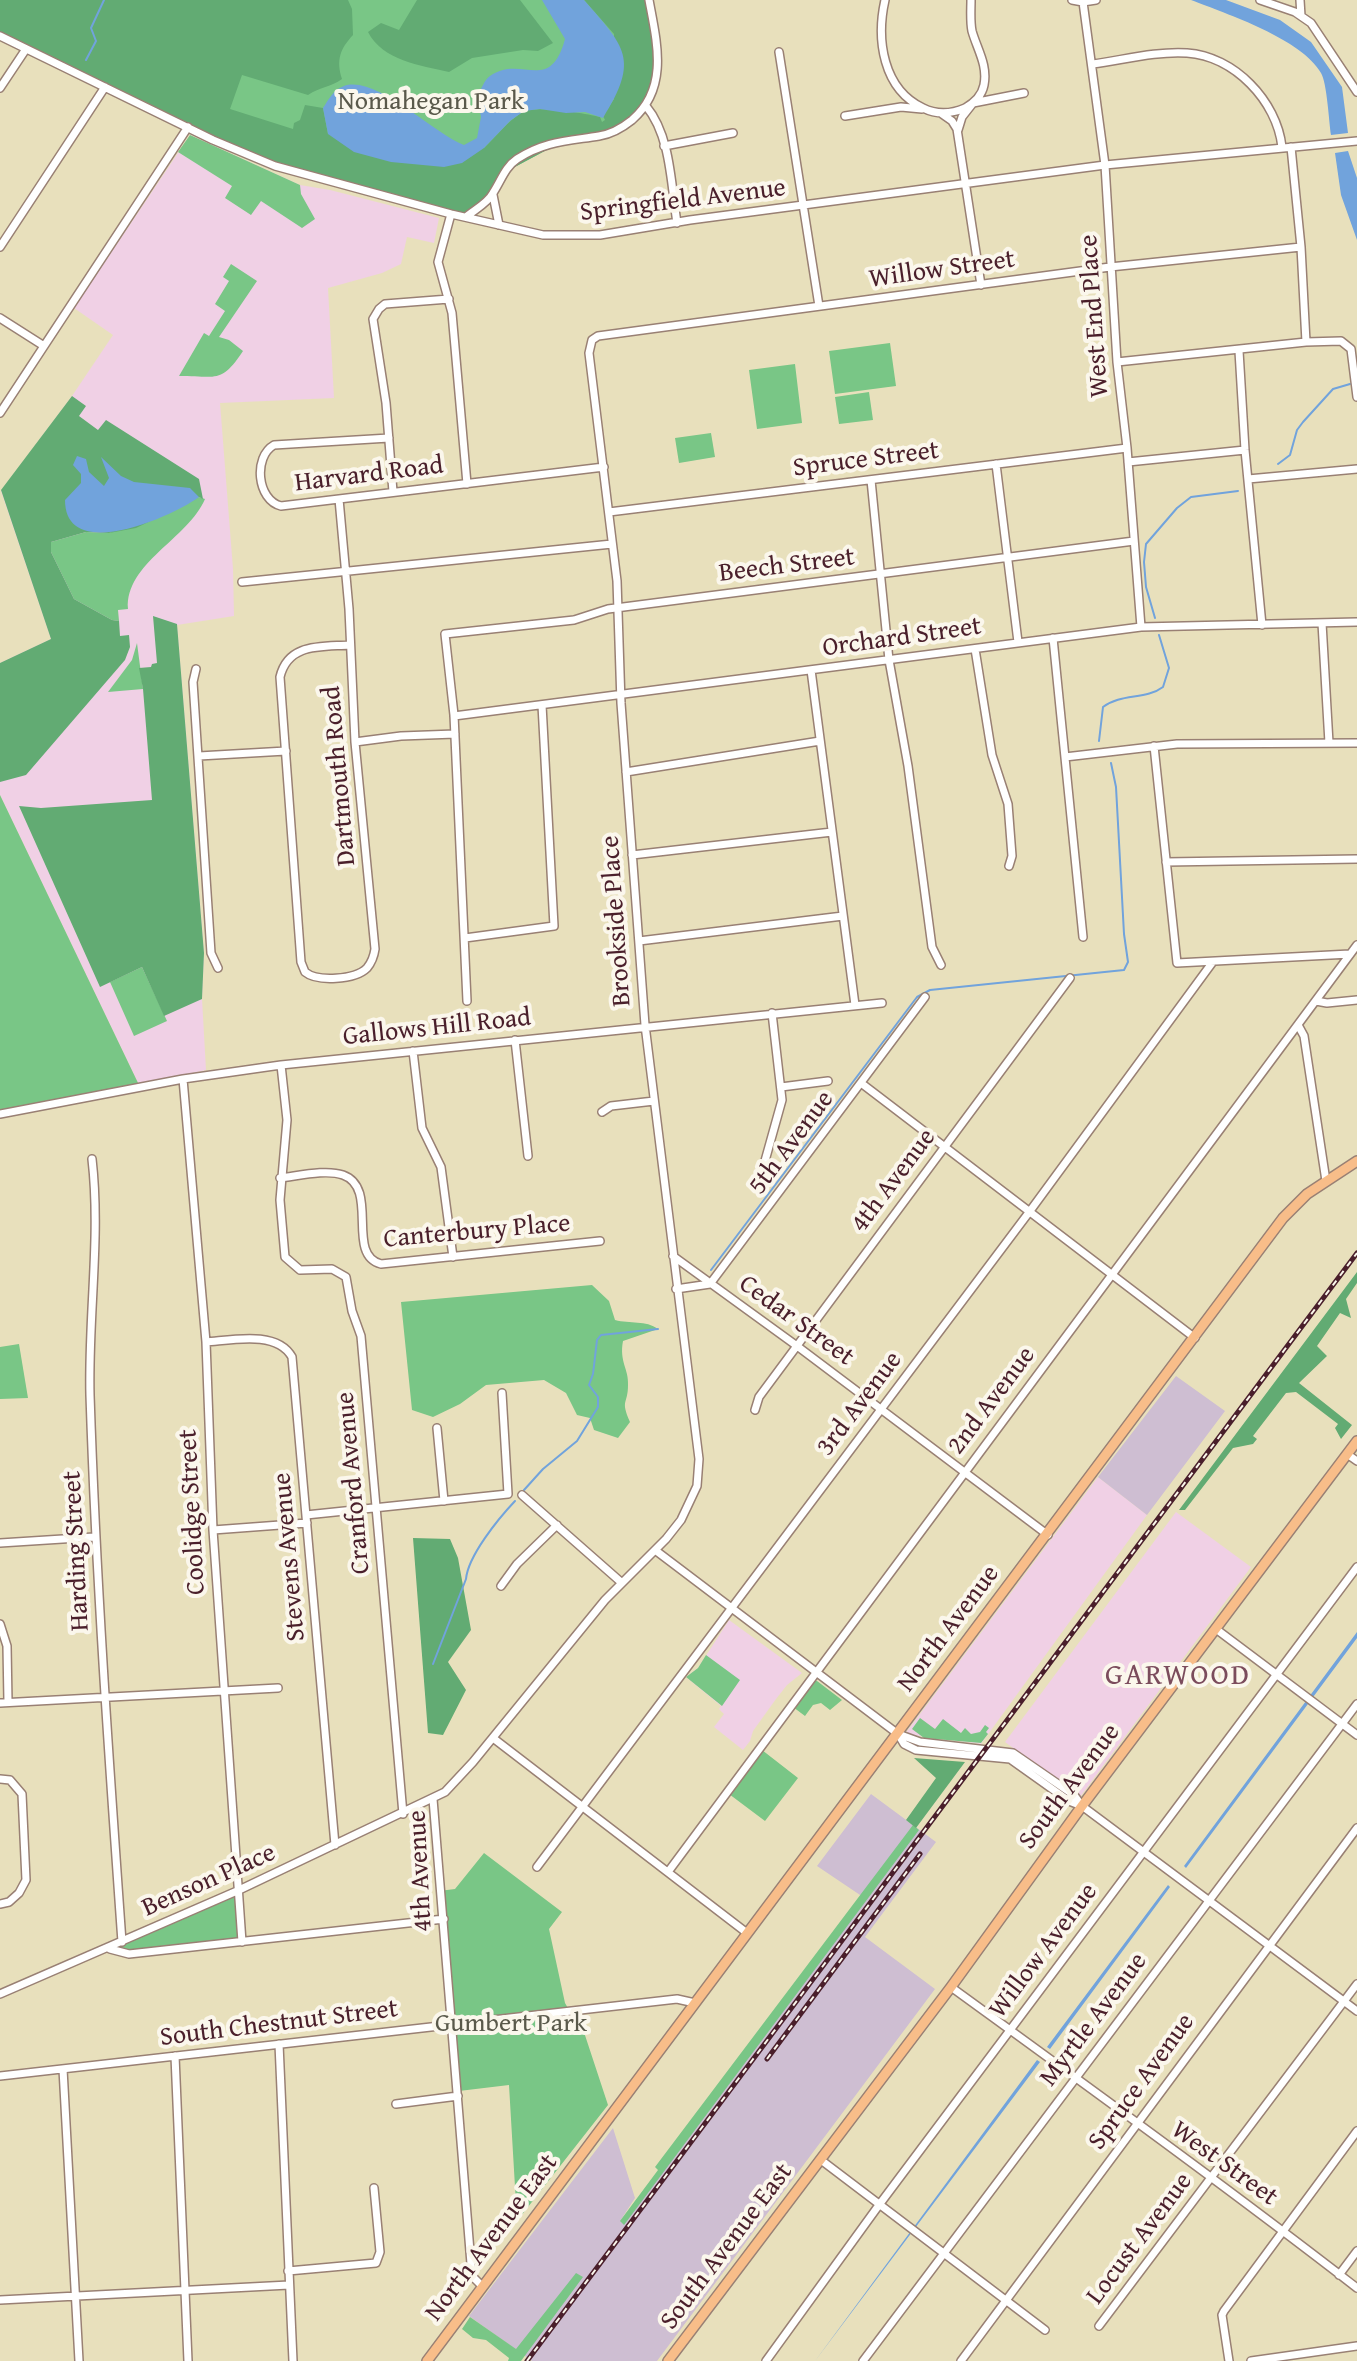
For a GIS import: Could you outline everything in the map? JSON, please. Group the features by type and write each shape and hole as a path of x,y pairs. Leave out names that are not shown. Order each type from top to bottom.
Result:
{"main road":[{"name":"North Avenue","path":"592,2141 1283,1218 1307,1194 1357,1161"},
{"name":"South Avenue","path":"821,2160 1357,1441"},
{"name":"North Avenue East","path":"427,2361 592,2141"},
{"name":"South Avenue East","path":"668,2361 821,2160"}],"street":[{"path":"499,225 493,195 497,183 515,160 553,141 608,134 622,128 646,106 658,69 649,0"},
{"path":"885,0 883,45 889,72 901,91 912,101 952,121 957,132 981,285"},
{"path":"957,132 962,117 981,94 985,68 972,31 971,0"},
{"path":"1072,0 1096,0"},
{"path":"1260,0 1301,16 1319,32 1357,92"},
{"path":"1300,0 1301,16"},
{"name":"West End Place","path":"1083,2 1105,165 1117,362 1141,627"},
{"name":"Springfield Avenue","path":"0,36 275,166 451,214 543,235 600,235 1105,165 1353,142"},
{"path":"0,88 26,49"},
{"path":"779,52 819,306"},
{"path":"1093,64 1181,52 1200,55 1227,66 1247,80 1267,104 1286,147 1301,247 1306,342"},
{"path":"0,247 105,87"},
{"path":"845,116 901,107 939,113 957,111 973,103 1024,93"},
{"path":"646,106 658,124 664,146 677,223"},
{"path":"0,413 188,127"},
{"path":"664,146 733,133"},
{"path":"466,217 493,195"},
{"path":"451,214 438,262 449,299 467,484"},
{"name":"Willow Street","path":"591,342 598,336 1110,267 1301,247"},
{"path":"393,492 386,403 373,325 375,313 391,303 449,299"},
{"path":"0,318 44,346"},
{"name":"Brookside Place","path":"591,342 589,353 619,608 626,772 645,1025 699,1459 694,1495"},
{"path":"1117,362 1306,342 1346,342 1351,349 1357,397"},
{"path":"1239,351 1262,625"},
{"name":"Harvard Road","path":"389,438 281,444 269,448 263,455 261,465 265,493 276,506 604,467"},
{"name":"Spruce Street","path":"609,512 1127,448"},
{"path":"1128,462 1245,450"},
{"path":"996,464 1018,642"},
{"path":"1248,479 1357,469"},
{"path":"871,480 889,660 908,766 932,947 941,965"},
{"name":"Dartmouth Road","path":"286,751 301,960 305,972 318,978 354,975 370,965 374,955 355,742 339,499"},
{"name":"Beech Street","path":"454,716 445,634 574,620 619,608 1134,541"},
{"path":"242,582 612,544"},
{"name":"Orchard Street","path":"454,716 1141,627 1357,622"},
{"path":"1322,623 1329,743"},
{"path":"1053,638 1083,937"},
{"path":"199,756 286,751 280,677 285,664 294,654 306,648 349,645"},
{"path":"975,649 992,755 1008,804 1012,856 1009,866"},
{"path":"196,669 193,682 211,953 218,968"},
{"path":"811,670 855,1005"},
{"path":"465,938 554,926 542,705"},
{"path":"454,716 467,1001"},
{"path":"355,742 455,734"},
{"path":"626,772 820,741"},
{"path":"1065,757 1177,744 1357,743"},
{"path":"1154,746 1177,963 1350,954"},
{"path":"632,855 832,832"},
{"path":"1166,862 1357,859"},
{"path":"639,941 843,916"},
{"name":"2nd Avenue","path":"668,1872 1357,945"},
{"name":"3rd Avenue","path":"537,1867 1030,1211 1212,963"},
{"name":"4th Avenue","path":"755,1410 759,1397 1070,978"},
{"name":"5th Avenue","path":"710,1284 925,997"},
{"path":"1316,1001 1357,1000"},
{"name":"Gallows Hill Road","path":"0,1114 183,1079 281,1065 645,1025 882,1003"},
{"path":"763,1168 779,1114 781,1087 772,1013"},
{"path":"1298,1025 1304,1036 1326,1181"},
{"path":"515,1040 528,1156"},
{"path":"413,1051 422,1128 441,1167 453,1257"},
{"path":"280,1178 287,1129 281,1065"},
{"name":"Coolidge Street","path":"183,1079 206,1342 213,1530 242,1942"},
{"path":"781,1087 828,1081"},
{"path":"861,1083 1195,1338"},
{"path":"602,1112 611,1106 654,1101"},
{"name":"Harding Street","path":"92,1159 96,1211 89,1356 94,1537 122,1942"},
{"name":"Canterbury Place","path":"280,1178 336,1173 351,1179 360,1193 366,1253 376,1263 600,1241"},
{"name":"Cranford Avenue","path":"280,1178 283,1249 288,1263 307,1272 338,1271 346,1277 352,1311 361,1336 403,1814"},
{"name":"Cedar Street","path":"673,1256 1048,1535"},
{"path":"676,1289 710,1284"},
{"name":"Stevens Avenue","path":"206,1342 250,1339 279,1344 291,1353 335,1845"},
{"path":"213,1530 508,1494 502,1393"},
{"path":"437,1428 444,1501"},
{"path":"1347,1454 1357,1461"},
{"path":"522,1495 622,1583"},
{"name":"4th Avenue","path":"482,2286 472,2276 433,1799 445,1792 493,1738 605,1600 681,1520 694,1495"},
{"path":"501,1586 517,1564 557,1525"},
{"path":"0,1543 94,1537"},
{"path":"655,1550 898,1734 904,1744 916,1750 1010,1759 1069,1801 1082,1806 1357,2011"},
{"name":"Willow Avenue","path":"766,2361 879,2205 1357,1567"},
{"path":"0,1624 7,1646 4,1702 278,1688"},
{"path":"1216,1629 1357,1735"},
{"name":"Myrtle Avenue","path":"863,2361 1357,1704"},
{"path":"493,1738 747,1933"},
{"path":"0,1779 10,1780 22,1794 26,1880 19,1893 9,1902 0,1904"},
{"name":"Benson Place","path":"0,1994 237,1891 433,1799"},
{"name":"Spruce Avenue","path":"961,2361 1357,1828"},
{"path":"107,1948 129,1954 444,1919"},
{"name":"Locust Avenue","path":"1099,2326 1357,1984"},
{"name":"West Street","path":"951,1987 1357,2288"},
{"name":"South Chestnut Street","path":"0,2076 677,1999 695,2003"},
{"path":"279,2044 293,2361"},
{"path":"175,2056 188,2361"},
{"path":"63,2069 79,2361"},
{"path":"396,2104 458,2096"},
{"path":"1229,2361 1224,2311 1357,2131"},
{"path":"821,2160 1045,2330"},
{"path":"288,2271 376,2263 380,2252 374,2188"},
{"path":"1339,2275 1357,2251"},
{"path":"0,2300 289,2285"},
{"path":"1251,2361 1357,2346"}],"shaded area":[{"path":"190,135 300,185 439,218 434,243 407,237 401,264 382,273 328,288 334,398 220,403 234,616 177,625 204,953 202,999 206,1070 139,1085 0,795 0,663 51,639 1,491 113,335 74,308"},
{"path":"1176,1376 1225,1411 1147,1515 1098,1477"},
{"path":"1098,1477 1147,1515 981,1744 905,1734"},
{"path":"1176,1512 1251,1567 1080,1797 1005,1742"},
{"path":"729,1620 802,1673 776,1699 743,1750 714,1727 724,1714 719,1709 721,1706 686,1677 698,1668"},
{"path":"871,1794 936,1842 865,1937 935,1989 657,2361 532,2361 469,2316 613,2128 635,2198 620,2221 866,1899 817,1866"}],"green space":[{"name":"Nomahegan Park","path":"0,0 649,0 646,106 554,146 511,169 275,166"},
{"path":"0,0 348,0 352,9 353,35 340,55 342,79 308,95 242,75 230,109 293,129 305,105 323,108 328,134 484,148 512,119 530,110 572,112 600,117 602,122 605,120 603,116 614,99 614,34 584,0 649,0 657,44 652,94 622,128 554,146 511,169 493,195 466,217 275,166 0,36"},
{"path":"417,0 520,0 553,43 538,51 523,50 472,58 449,72 415,64 383,50 368,32 381,23 399,30"},
{"path":"190,135 300,185 301,194 315,219 302,228 261,201 251,215 225,198 232,186 178,152"},
{"path":"231,264 257,281 219,337 229,340 243,351 229,369 217,376 179,376 204,333 209,336 225,311 215,304 229,281 223,277"},
{"path":"890,343 896,386 835,394 829,351"},
{"path":"795,364 802,423 757,429 749,370"},
{"path":"869,392 873,420 839,424 835,397"},
{"path":"72,396 86,406 79,416 98,430 106,420 199,479 203,499 199,497 136,528 109,533 86,532 51,542 51,552 74,599 119,621 120,636 129,635 130,647 125,660 26,775 0,782 0,663 51,639 1,490"},
{"path":"711,433 715,457 679,463 675,438"},
{"path":"199,497 205,499 197,513 136,578 128,609 118,610 119,621 74,599 51,552 51,542 86,532 109,533"},
{"path":"153,616 177,624 204,953 202,999 164,1016 142,967 100,987 19,806 41,808 152,800 139,668 157,663"},
{"path":"137,643 143,689 108,692 132,660"},
{"path":"0,795 139,1085 0,1110"},
{"path":"142,967 167,1021 134,1036 110,982"},
{"path":"1357,1272 1357,1283 1346,1299 1351,1318 1340,1313 1317,1346 1327,1356 1299,1383 1352,1425 1341,1439 1335,1428 1338,1424 1296,1392 1286,1393 1253,1436 1257,1439 1253,1444 1233,1448 1185,1510 1179,1510"},
{"path":"592,1285 609,1301 615,1320 643,1323 658,1329 623,1341 622,1354 628,1379 625,1405 630,1422 618,1438 594,1430 590,1418 577,1415 566,1393 544,1380 486,1385 460,1404 433,1417 412,1410 401,1302"},
{"path":"19,1344 28,1398 0,1399 0,1347"},
{"path":"413,1538 450,1539 458,1558 471,1630 448,1662 466,1690 443,1735 428,1733"},
{"path":"706,1655 740,1680 722,1706 686,1677 698,1668"},
{"path":"813,1681 842,1700 830,1710 821,1703 813,1705 805,1716 793,1707"},
{"path":"920,1718 935,1729 943,1719 961,1733 965,1728 971,1734 980,1732 985,1725 989,1728 988,1734 981,1743 924,1738 912,1729"},
{"path":"762,1750 798,1778 765,1821 729,1794"},
{"path":"914,1758 965,1762 916,1828 906,1820 936,1778"},
{"path":"913,1825 919,1830 624,2225 620,2221 658,2170 655,2167"},
{"name":"Gumbert Park","path":"484,1853 562,1912 549,1929 565,2003 573,2017 579,2017 608,2105 517,2221 509,2085 459,2091 439,1891 455,1889"},
{"path":"237,1891 242,1942 129,1954 107,1948"},
{"path":"576,2273 583,2277 521,2361 508,2361 509,2358 486,2340 473,2338 462,2329 470,2317 516,2349"}],"water":[{"path":"542,0 584,0 618,42 624,67 614,98 603,118 585,112 524,111 484,148 462,163 444,167 391,162 354,152 328,134 323,108 337,90 357,85 388,97 464,145 477,138 481,117 477,97 488,78 502,70 543,70 559,56 565,39"},
{"path":"1191,0 1226,0 1280,20 1311,42 1342,87 1348,133 1331,135 1323,78 1298,49 1243,20"},
{"path":"1348,151 1357,178 1357,240 1341,195 1335,153"},
{"path":"77,456 86,459 89,472 104,486 109,478 101,457 121,476 134,482 190,488 199,497 145,524 100,532 82,529 70,519 65,500 81,483 81,474 73,465"},
{"path":"1357,1632 1357,1638 1186,1868 1184,1866"},
{"path":"1168,1885 1170,1887 1050,2049 1047,2047"},
{"path":"1037,2060 1040,2062 815,2361"}],"waterway":[{"path":"86,60 96,41 91,28 104,0"},
{"path":"1278,464 1290,455 1297,430 1303,422 1333,389 1350,384"},
{"path":"1155,618 1146,587 1146,544 1177,508 1191,497 1238,491"},
{"path":"1099,741 1103,707 1163,687 1169,668 1159,635"},
{"path":"711,1270 917,997 930,990 1124,970 1128,962 1116,787 1111,763"},
{"path":"524,1490 543,1469 577,1441 598,1407 598,1397 589,1385 597,1340 601,1335 658,1329"},
{"path":"433,1664 472,1560 515,1501"}],"railway":[{"path":"527,2361 1357,1253"},
{"path":"767,2059 920,1854"}],"district":[{"name":"GARWOOD","path":"1178,1676"}]}
